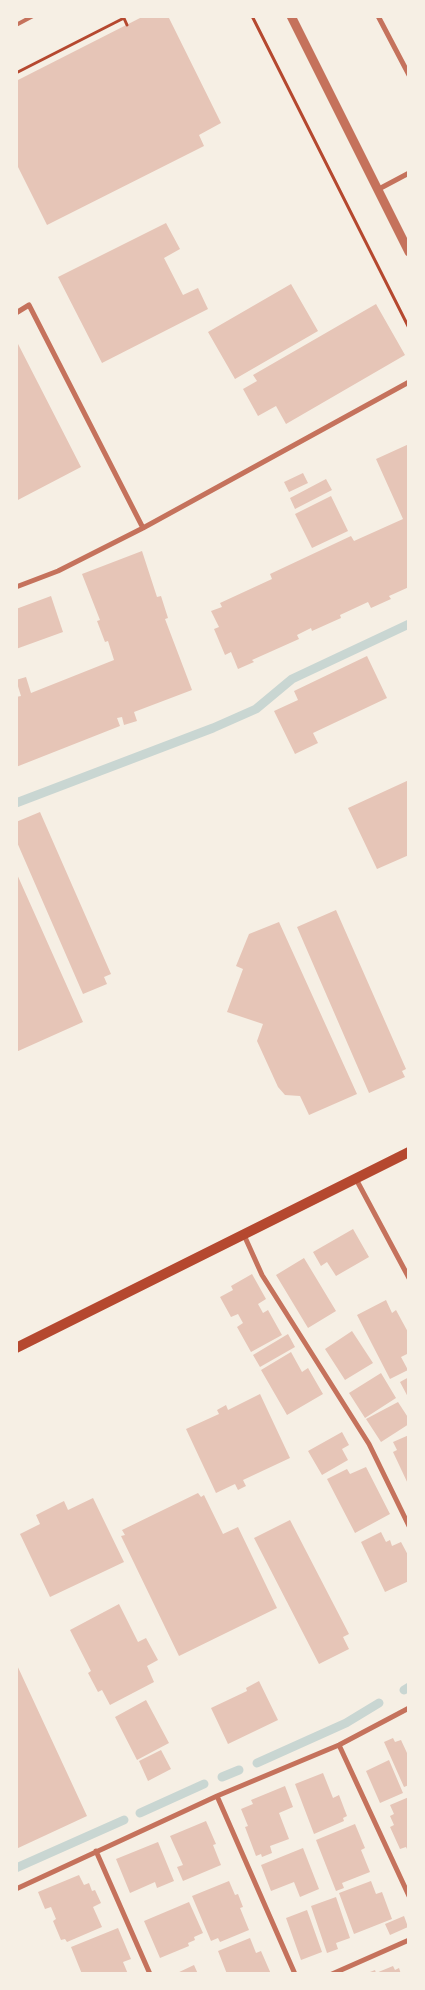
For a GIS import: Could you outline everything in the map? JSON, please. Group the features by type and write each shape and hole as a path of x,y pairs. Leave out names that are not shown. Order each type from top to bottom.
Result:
{"main road":[{"path":"16,1348 409,1152"}],"street":[{"path":"291,16 409,252"},
{"path":"378,16 409,75"},
{"path":"403,63 409,60"},
{"path":"377,190 409,173"},
{"path":"16,313 29,305 143,528"},
{"path":"16,587 58,571 143,528 409,382"},
{"path":"356,1179 409,1278"},
{"path":"244,1234 262,1275 369,1444 409,1526"},
{"path":"16,1889 217,1796 339,1745 409,1708"},
{"path":"339,1745 409,1896"},
{"path":"217,1796 295,1974"},
{"path":"96,1851 150,1974"},
{"path":"332,1974 408,1940"}],"lane":[{"path":"16,24 33,16"}],"path":[{"path":"252,16 409,328"},
{"path":"16,72 123,17 127,25"}],"building":[{"path":"144,16 168,16 221,123 199,135 204,146 47,225 16,163 16,81"},
{"path":"166,223 180,249 164,258 183,295 198,288 208,309 102,363 58,277"},
{"path":"291,284 318,331 235,379 208,332"},
{"path":"376,304 405,355 286,424 276,406 258,416 243,389 257,381 253,375"},
{"path":"16,340 81,467 16,501"},
{"path":"409,444 409,587 389,596 391,599 371,608 368,602 340,615 341,618 312,631 311,628 297,635 299,639 252,660 254,662 238,669 231,652 225,655 214,629 219,627 211,611 222,607 220,603 272,579 270,574 351,536 354,541 403,519 376,459"},
{"path":"303,473 308,483 289,492 284,482"},
{"path":"326,479 332,490 295,509 290,498"},
{"path":"331,496 348,531 312,548 295,514"},
{"path":"142,551 157,597 161,596 168,618 165,619 192,690 134,712 137,721 124,725 122,717 117,718 120,726 16,767 16,697 21,696 16,680 26,677 31,693 114,660 108,641 105,642 97,621 100,620 82,574"},
{"path":"51,596 63,632 16,649 16,609"},
{"path":"367,656 387,698 313,733 318,743 295,754 274,711 298,700 294,691"},
{"path":"409,780 409,855 377,869 348,808"},
{"path":"40,812 111,974 104,977 107,984 83,994 16,840 16,822"},
{"path":"16,872 83,1022 16,1052"},
{"path":"336,910 406,1069 402,1071 405,1077 369,1093 297,927"},
{"path":"279,922 357,1094 309,1115 300,1096 285,1095 278,1087 257,1041 263,1024 227,1012 243,969 236,966 249,934"},
{"path":"353,1229 369,1257 336,1276 327,1262 321,1266 313,1252"},
{"path":"304,1258 336,1311 308,1328 276,1275"},
{"path":"252,1274 266,1299 258,1304 263,1313 268,1310 282,1335 251,1352 237,1327 243,1323 238,1314 231,1317 220,1297 233,1290 231,1286"},
{"path":"386,1300 392,1313 396,1310 409,1334 409,1353 401,1357 408,1370 390,1379 357,1315"},
{"path":"352,1331 373,1363 345,1380 325,1349"},
{"path":"288,1334 295,1347 260,1367 253,1355"},
{"path":"291,1352 302,1372 308,1368 323,1394 287,1415 261,1370"},
{"path":"381,1373 396,1398 365,1418 349,1393"},
{"path":"409,1377 409,1399 400,1382"},
{"path":"260,1394 290,1458 243,1480 246,1486 238,1490 235,1484 216,1493 186,1429 219,1414 217,1410 226,1405 228,1410"},
{"path":"398,1402 409,1419 409,1424 381,1442 366,1419"},
{"path":"342,1432 349,1445 342,1449 348,1460 322,1475 308,1451"},
{"path":"409,1435 409,1486 393,1452 397,1450 393,1442"},
{"path":"366,1467 390,1514 355,1533 327,1479 347,1469 350,1474"},
{"path":"198,1493 201,1497 204,1495 223,1534 238,1527 277,1608 179,1656 121,1536 125,1535 122,1530"},
{"path":"93,1498 124,1562 50,1597 20,1534 40,1524 36,1515 64,1501 68,1510"},
{"path":"290,1520 349,1634 343,1637 349,1649 319,1664 254,1538"},
{"path":"381,1532 386,1542 390,1540 392,1546 401,1542 409,1557 409,1581 385,1592 361,1542"},
{"path":"119,1604 138,1642 146,1638 158,1660 147,1666 154,1682 110,1705 102,1690 98,1692 88,1673 91,1671 70,1630"},
{"path":"16,1663 87,1816 16,1849"},
{"path":"259,1681 278,1720 228,1744 211,1708 247,1691 246,1688"},
{"path":"146,1700 169,1743 137,1760 115,1717"},
{"path":"393,1738 395,1742 401,1740 407,1753 409,1752 409,1785 404,1787 384,1742"},
{"path":"161,1750 171,1769 148,1781 139,1761"},
{"path":"389,1760 403,1793 380,1803 366,1771"},
{"path":"323,1773 333,1798 339,1795 347,1816 343,1818 344,1821 314,1834 295,1784"},
{"path":"285,1786 293,1807 279,1813 289,1839 270,1846 272,1853 262,1857 261,1854 256,1856 245,1827 248,1826 241,1809 253,1804 251,1800"},
{"path":"409,1797 409,1853 406,1847 400,1849 390,1827 394,1825 390,1816 394,1814 390,1805"},
{"path":"206,1821 216,1844 213,1845 221,1865 183,1881 177,1867 183,1865 170,1836"},
{"path":"355,1824 365,1848 361,1850 370,1872 342,1883 344,1888 336,1891 316,1840"},
{"path":"158,1842 174,1881 157,1888 155,1882 130,1893 116,1859"},
{"path":"303,1848 319,1889 300,1897 294,1882 271,1891 261,1865"},
{"path":"79,1875 84,1885 89,1883 92,1891 95,1890 101,1903 93,1907 102,1927 67,1942 65,1939 61,1940 53,1921 56,1919 51,1907 45,1909 38,1892"},
{"path":"229,1881 235,1895 238,1894 243,1907 240,1908 249,1930 220,1942 218,1938 211,1941 192,1896"},
{"path":"371,1881 376,1894 382,1892 392,1919 354,1934 339,1893"},
{"path":"336,1897 350,1938 336,1943 338,1949 327,1953 311,1906"},
{"path":"189,1902 203,1933 194,1937 195,1940 188,1943 189,1946 160,1958 144,1921"},
{"path":"307,1910 322,1952 301,1960 286,1918"},
{"path":"404,1916 408,1927 390,1935 385,1924"},
{"path":"118,1928 131,1959 123,1962 128,1974 82,1974 71,1947"},
{"path":"250,1938 256,1953 261,1951 271,1974 227,1974 218,1951"},
{"path":"194,1965 198,1974 175,1974"},
{"path":"393,1966 395,1970 399,1968 401,1974 365,1974 375,1970 376,1973"}],"waterway":[{"path":"16,803 213,728 256,709 292,679 409,624"},
{"path":"404,1690 409,1687"},
{"path":"257,1763 346,1723 379,1703"},
{"path":"222,1777 239,1770"},
{"path":"140,1813 204,1784"},
{"path":"16,1868 124,1820"}]}
